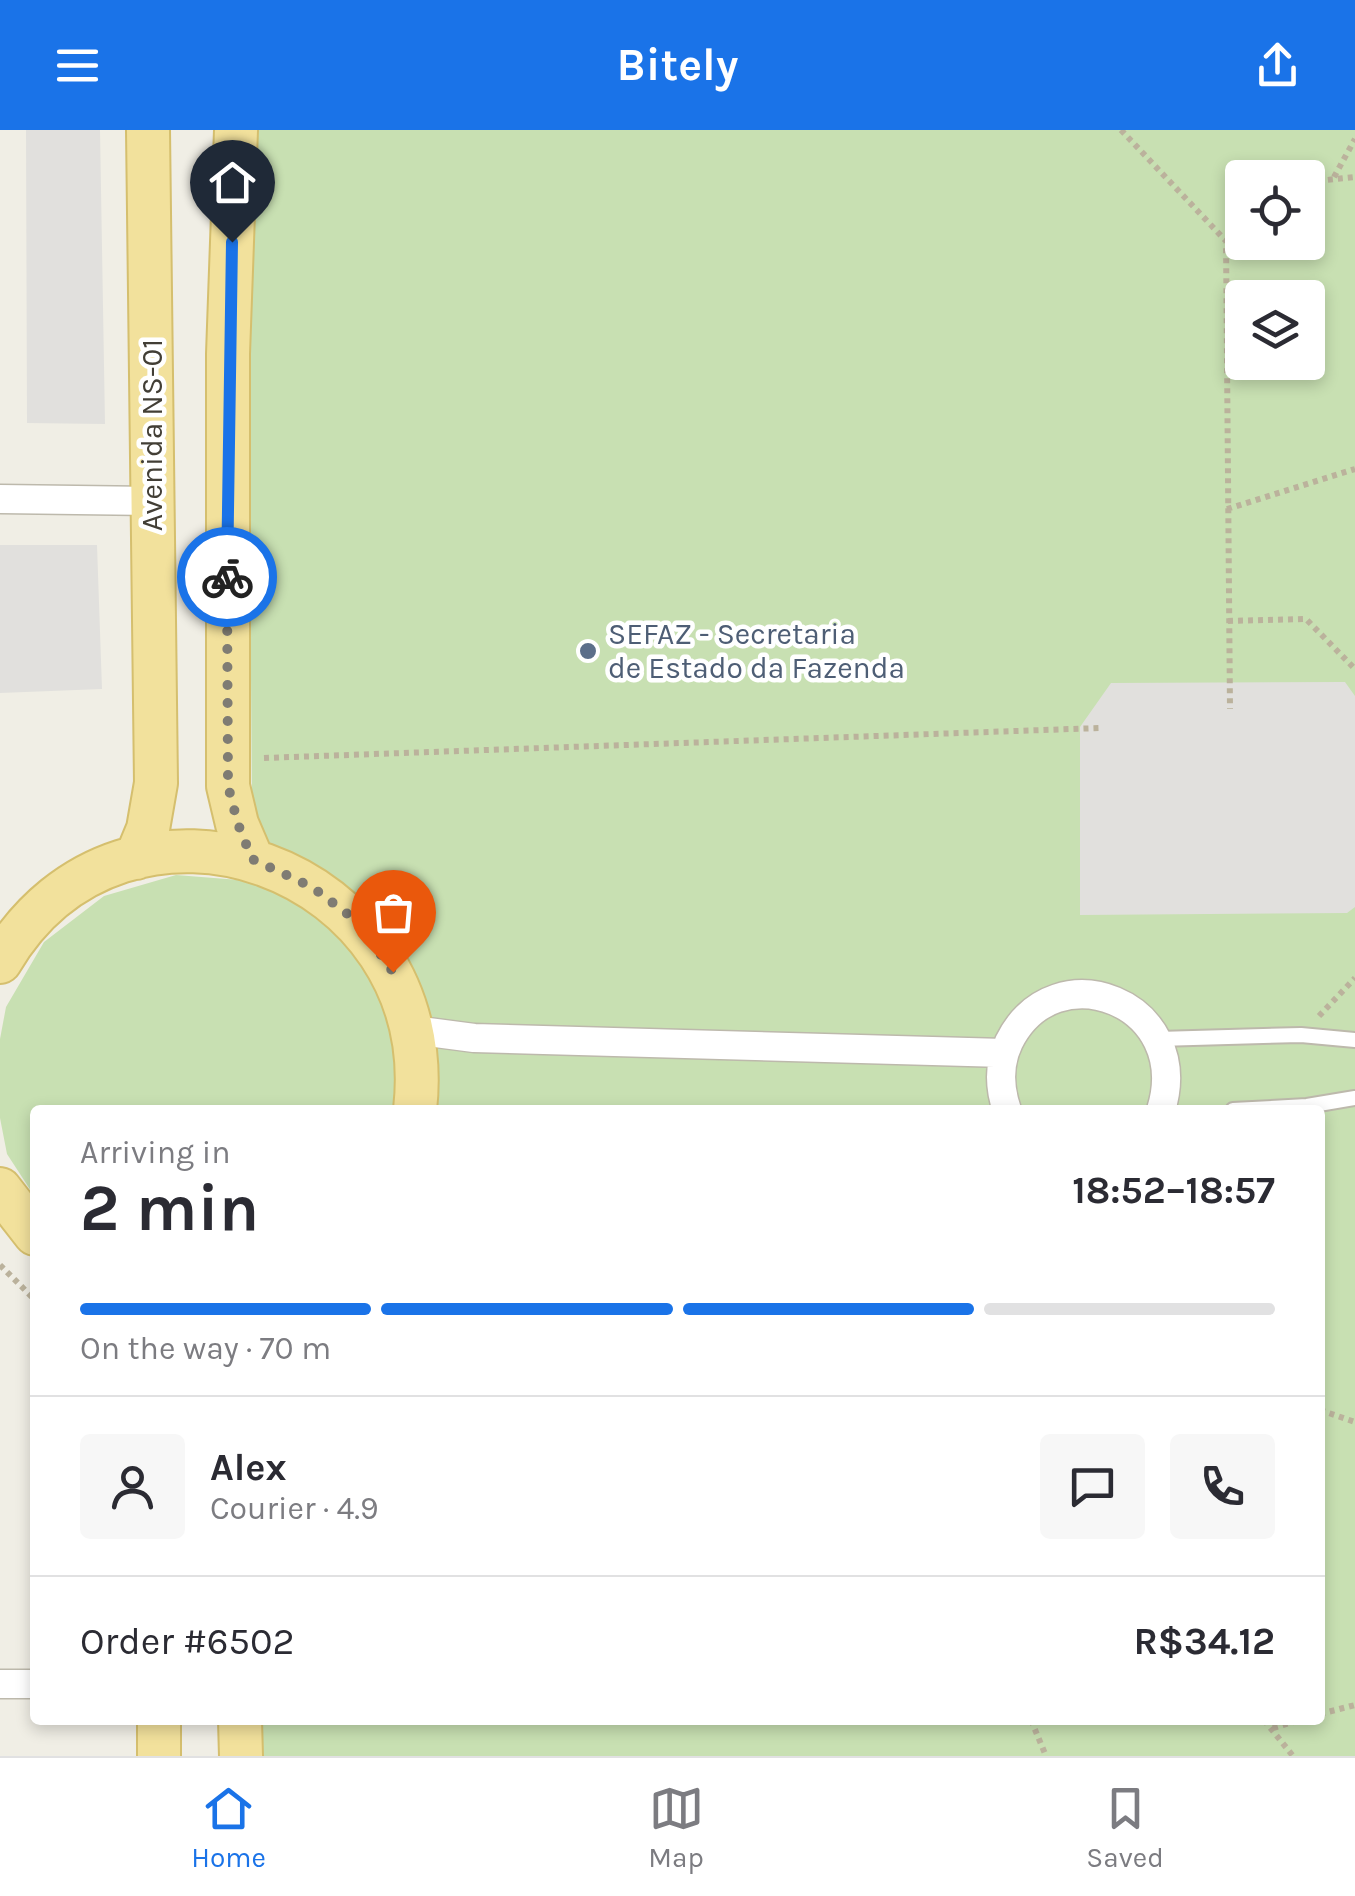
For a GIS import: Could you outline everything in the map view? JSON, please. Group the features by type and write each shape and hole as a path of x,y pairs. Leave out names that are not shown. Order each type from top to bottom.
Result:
{"main road":[{"name":"Avenida NS-01","path":"136,858 148,828 156,783 148,130"},
{"path":"236,130 228,372 228,786 252,859"},
{"path":"0,962 14,938 37,912 94,873 136,858 170,852 218,852 252,859 312,887 358,922 393,972 413,1030 418,1074 415,1105"},
{"path":"0,1190 30,1228"},
{"path":"159,1725 159,1756"},
{"path":"240,1725 241,1756"}],"street":[{"path":"0,499 153,502"},
{"path":"1005,1105 1001,1094 1004,1052 1016,1028 1035,1010 1058,998 1085,994 1114,1000 1140,1016 1158,1040 1166,1064 1167,1089 1162,1105"},
{"path":"413,1030 474,1038 1004,1052"},
{"path":"0,1684 30,1684"}],"lane":[{"path":"1158,1040 1300,1035 1355,1040"},
{"path":"1312,1105 1355,1098"}],"path":[{"path":"1121,130 1225,240"},
{"path":"1333,178 1355,139"},
{"path":"1325,179 1355,177"},
{"path":"1226,260 1230,708"},
{"path":"1227,509 1355,469"},
{"path":"1228,622 1306,619 1355,670"},
{"path":"228,760 1099,728"},
{"path":"1300,1035 1355,978"},
{"path":"0,1265 30,1295"},
{"path":"1325,1412 1355,1422"},
{"path":"1325,1713 1355,1705"},
{"path":"1034,1725 1046,1756"},
{"path":"1270,1725 1294,1756"},
{"path":"1273,1728 1283,1725"}],"green space":[{"path":"247,130 1355,130 1355,1756 261,1756 261,1725 1325,1725 1325,1105 438,1105 436,1023 277,861 252,814"},
{"path":"176,875 252,881 320,913 372,968 400,1038 401,1105 30,1105 30,1189 7,1154 0,1118 0,1039 6,1007 44,942 104,896"}],"shaded area":[{"path":"26,130 100,130 105,424 27,423"},
{"path":"0,545 97,545 102,689 0,693"},
{"path":"1345,682 1355,696 1355,907 1347,913 1080,915 1080,727 1111,683"}],"way so far":[{"path":"227,577 228,786 252,859 312,887 358,922 393,972"}],"place":[{"name":"SEFAZ - Secretaria de Estado da Fazenda","path":"588,651"}],"route":[{"path":"227,577 232,242"}]}
